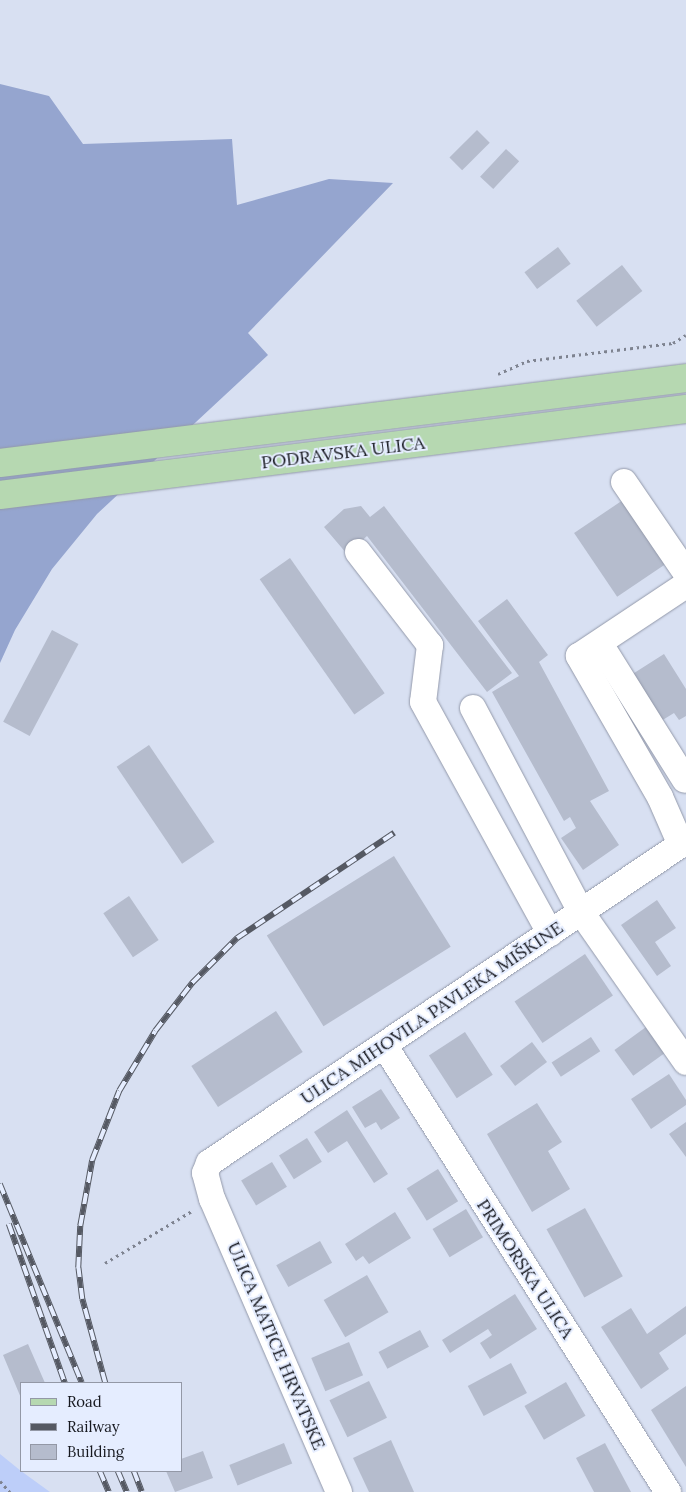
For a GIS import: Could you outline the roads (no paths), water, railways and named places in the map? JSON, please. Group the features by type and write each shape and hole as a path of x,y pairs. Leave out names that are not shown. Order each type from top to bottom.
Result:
{"main road":[{"name":"PODRAVSKA ULICA","path":"0,463 686,378"},
{"name":"PODRAVSKA ULICA","path":"0,495 686,410"}],"street":[{"path":"624,482 686,573"},
{"path":"358,552 430,645 423,702 550,933"},
{"path":"683,843 660,797 580,656 686,585"},
{"path":"600,644 685,779 660,797"},
{"path":"473,708 581,912 686,1062"},
{"name":"ULICA MIHOVILA PAVLEKA MIŠKINE","path":"212,1199 205,1173 209,1162 683,843"},
{"name":"PRIMORSKA ULICA","path":"384,1045 668,1492"},
{"name":"ULICA MATICE HRVATSKE","path":"212,1199 339,1492"}],"railway":[{"path":"105,1382 82,1299 78,1268 80,1226 92,1160 119,1091 155,1031 192,983 237,938 394,833"},
{"path":"0,1184 82,1382"},
{"path":"9,1224 65,1382"},
{"path":"100,1472 109,1492"},
{"path":"118,1472 127,1492"},
{"path":"134,1472 142,1492"}]}
